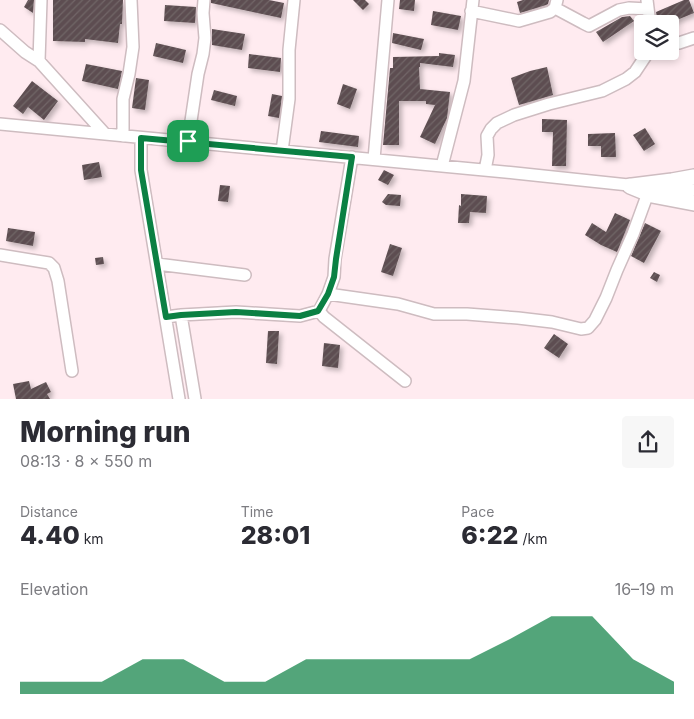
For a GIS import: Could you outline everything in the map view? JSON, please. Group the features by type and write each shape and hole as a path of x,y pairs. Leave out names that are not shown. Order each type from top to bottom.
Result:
{"main road":[{"path":"630,186 694,177"},
{"path":"630,186 648,193 694,203"}],"street":[{"path":"39,60 41,0"},
{"path":"124,136 123,99 133,47 131,0"},
{"path":"188,141 198,74 203,54 204,0"},
{"path":"282,150 289,98 289,50 294,0"},
{"path":"374,159 388,0"},
{"path":"442,166 464,81 472,6 519,21 550,12 556,4 583,24 589,26 619,10 648,4"},
{"path":"0,30 25,52 39,60 105,134"},
{"path":"679,42 694,38"},
{"path":"485,170 488,155 487,136 497,123 514,115 549,104 602,91 626,79 635,72 643,60"},
{"path":"0,132 0,124 374,159 630,186 694,190"},
{"path":"141,138 141,170 179,399"},
{"path":"166,317 236,312 300,316 318,311 328,294 334,277 352,157"},
{"path":"328,294 398,304 434,314 466,314 518,318 552,322 581,329 588,328 595,320 606,298 648,193"},
{"path":"0,255 48,263 54,268 58,281 72,371"},
{"path":"157,264 245,275"},
{"path":"318,311 405,381"},
{"path":"181,315 195,399"}],"building":[{"path":"28,0 34,0 33,13 24,7"},
{"path":"53,0 123,0 122,24 120,24 118,43 85,39 85,42 53,41"},
{"path":"211,0 269,0 284,3 281,18 211,3"},
{"path":"353,0 365,0 369,4 363,10"},
{"path":"400,0 415,0 414,11 399,9"},
{"path":"523,0 549,0 546,5 520,13 517,2"},
{"path":"684,0 689,0 694,13 679,19 679,15 656,15 656,12"},
{"path":"165,5 196,7 195,23 164,21"},
{"path":"433,11 461,16 458,30 431,25"},
{"path":"630,16 634,21 603,42 596,32 622,17"},
{"path":"212,29 245,34 242,50 212,45"},
{"path":"393,33 424,39 421,50 392,43"},
{"path":"156,43 186,50 183,63 153,56"},
{"path":"439,53 455,55 453,67 420,63 419,67 420,89 450,92 447,118 435,144 420,137 435,105 426,104 426,101 399,101 399,145 383,145 390,68 393,68 393,57 439,56"},
{"path":"249,54 281,58 280,72 248,68"},
{"path":"86,64 122,71 118,89 82,81"},
{"path":"547,67 553,95 519,105 511,78"},
{"path":"136,78 149,80 145,110 132,108"},
{"path":"32,81 58,101 44,120 28,107 23,114 13,106"},
{"path":"343,84 357,89 350,109 337,104"},
{"path":"214,90 237,96 235,106 211,100"},
{"path":"272,94 282,96 279,118 268,116"},
{"path":"542,119 567,120 566,166 552,166 553,132 542,132"},
{"path":"645,128 655,144 644,151 633,135"},
{"path":"321,131 359,136 358,147 319,142"},
{"path":"615,133 616,157 601,157 601,146 588,146 588,134"},
{"path":"99,162 102,177 84,180 82,165"},
{"path":"384,170 394,175 388,185 378,180"},
{"path":"220,185 230,186 228,202 218,201"},
{"path":"388,194 401,195 400,206 386,205 382,202"},
{"path":"461,194 487,196 486,213 470,212 469,223 458,223"},
{"path":"615,213 630,220 617,252 585,235 592,223 606,232"},
{"path":"645,223 661,231 644,263 631,256"},
{"path":"8,228 35,232 33,246 6,241"},
{"path":"390,244 402,248 393,276 381,272"},
{"path":"103,257 104,264 96,265 95,258"},
{"path":"654,272 660,275 657,282 650,278"},
{"path":"268,331 279,331 277,364 266,363"},
{"path":"554,334 568,344 559,358 544,348"},
{"path":"324,343 340,345 338,368 322,366"},
{"path":"29,381 31,389 46,382 51,392 47,394 50,399 16,399 13,384"}],"route":[{"path":"141,138 188,141 352,157 334,277 328,294 318,311 300,316 236,312 166,317 141,170 141,138"}]}
